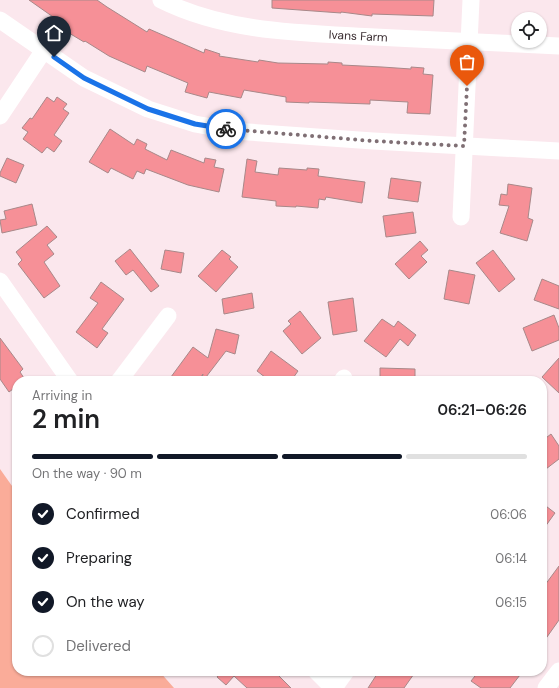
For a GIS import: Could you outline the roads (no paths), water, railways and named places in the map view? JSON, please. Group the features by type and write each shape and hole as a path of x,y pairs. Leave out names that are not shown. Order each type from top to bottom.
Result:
{"street":[{"name":"Ivans Farm","path":"161,0 209,19 261,30 559,46"},
{"path":"461,217 471,0"},
{"path":"0,20 84,78 148,109 195,124 234,131 559,151"},
{"path":"0,116 44,50"},
{"path":"0,281 66,376"},
{"path":"123,376 168,316"},
{"path":"546,688 559,671"},
{"path":"321,676 334,688 342,676"}]}
